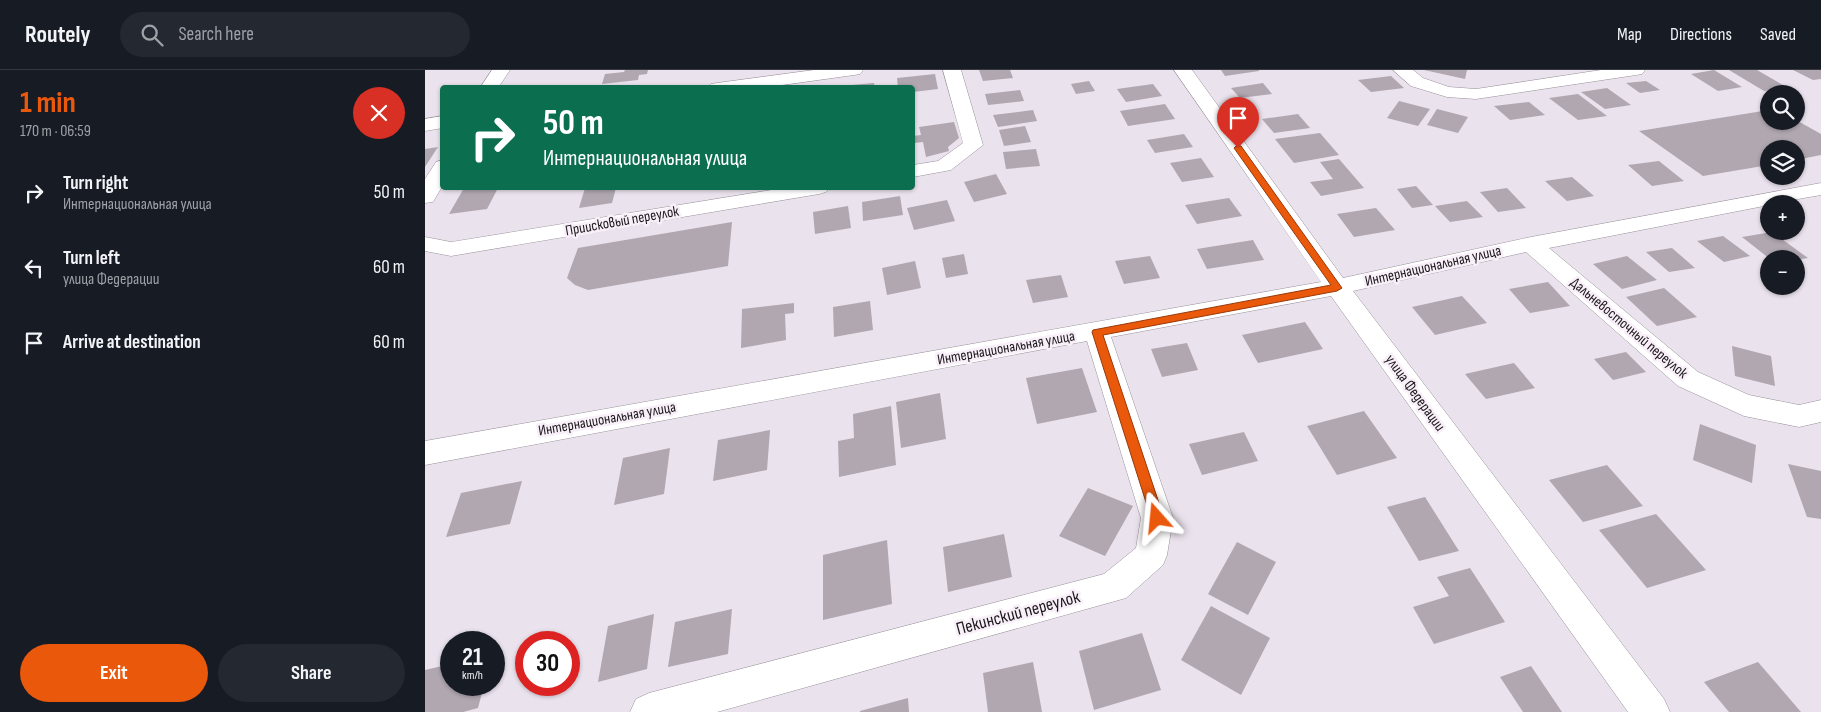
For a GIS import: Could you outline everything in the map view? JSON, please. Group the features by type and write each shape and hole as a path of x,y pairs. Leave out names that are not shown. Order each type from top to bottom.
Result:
{"street":[{"path":"491,85 501,70"},
{"path":"740,85 854,70"},
{"path":"915,171 944,166 973,145 952,70"},
{"name":"улица Федерации","path":"1183,70 1337,288 1651,712"},
{"path":"1403,70 1417,82 1447,92 1476,94 1636,70"},
{"path":"425,125 440,122"},
{"path":"425,198 440,171"},
{"name":"Интернациональная улица","path":"425,453 1337,288 1531,244 1821,189"},
{"name":"Приисковый переулок","path":"425,244 451,249 807,190"},
{"name":"Дальневосточный переулок","path":"1531,244 1688,380 1745,405 1799,416 1821,410"},
{"name":"Пекинский переулок","path":"649,712 1115,587 1151,555 1157,518 1097,332"}],"building":[{"path":"625,70 648,70 647,74 639,75 638,80 602,84 605,74 624,72"},
{"path":"979,70 1010,70 1013,78 983,81"},
{"path":"1221,70 1259,70 1259,71 1225,76"},
{"path":"1424,70 1467,70 1465,79"},
{"path":"1714,70 1742,87 1718,91 1691,74"},
{"path":"1729,70 1757,70 1783,85 1760,85 1760,89"},
{"path":"1793,70 1821,70 1821,79 1813,80"},
{"path":"935,74 938,89 915,92 915,85 898,85 897,78"},
{"path":"1391,76 1404,88 1371,92 1358,80"},
{"path":"1089,81 1095,91 1076,94 1071,84"},
{"path":"1646,81 1660,90 1640,93 1626,83"},
{"path":"874,83 874,85 852,85"},
{"path":"1263,83 1272,94 1240,98 1231,88"},
{"path":"1153,84 1162,96 1126,102 1117,89"},
{"path":"1607,88 1631,105 1605,109 1581,92"},
{"path":"1020,90 1024,101 988,105 985,94"},
{"path":"1578,94 1607,116 1578,120 1549,98"},
{"path":"1399,101 1430,109 1418,126 1387,118"},
{"path":"1529,102 1545,115 1510,120 1494,106"},
{"path":"1165,104 1175,119 1128,126 1120,111"},
{"path":"1437,109 1468,117 1458,133 1427,125"},
{"path":"1033,110 1037,121 998,127 993,115"},
{"path":"1760,111 1760,130 1805,130 1805,125 1821,134 1821,155 1805,158 1805,140 1760,140 1760,166 1703,176 1639,131"},
{"path":"1298,114 1310,128 1274,133 1262,119"},
{"path":"954,122 959,138 948,147 949,151 926,157 923,142 915,143 915,136 921,135 919,127"},
{"path":"1025,126 1031,142 1004,146 999,130"},
{"path":"1320,133 1339,155 1294,163 1275,139"},
{"path":"1184,134 1193,147 1155,153 1147,140"},
{"path":"438,147 425,167 425,149"},
{"path":"1036,149 1040,166 1006,169 1003,152"},
{"path":"1201,158 1214,177 1182,182 1170,163"},
{"path":"1339,159 1364,188 1321,196 1310,182 1333,179 1320,162"},
{"path":"1659,161 1684,181 1652,186 1628,165"},
{"path":"996,174 1007,194 974,202 964,182"},
{"path":"1572,177 1594,196 1567,201 1545,181"},
{"path":"1416,186 1433,205 1412,208 1397,189"},
{"path":"1507,188 1526,208 1498,212 1480,192"},
{"path":"463,190 497,190 487,209 449,214"},
{"path":"584,190 615,190 612,203 579,208"},
{"path":"900,196 903,215 863,221 862,202"},
{"path":"1229,198 1242,216 1197,224 1185,205"},
{"path":"947,200 955,221 914,230 907,208"},
{"path":"1467,201 1483,217 1450,222 1435,206"},
{"path":"848,206 851,228 815,234 813,212"},
{"path":"1376,208 1395,230 1354,237 1337,214"},
{"path":"732,222 728,266 588,290 575,285 567,278 578,248"},
{"path":"1760,234 1760,240 1783,240 1797,250 1760,251 1742,237"},
{"path":"1723,236 1750,256 1724,262 1697,241"},
{"path":"1253,240 1264,260 1207,269 1197,249"},
{"path":"1672,248 1695,268 1669,272 1646,252"},
{"path":"964,254 968,274 946,278 942,258"},
{"path":"1150,256 1160,278 1124,284 1115,261"},
{"path":"1627,256 1657,280 1622,289 1593,264"},
{"path":"915,261 921,288 887,295 882,268"},
{"path":"1061,275 1068,297 1033,303 1026,280"},
{"path":"1548,282 1570,306 1530,313 1509,289"},
{"path":"1664,288 1697,317 1657,326 1626,297"},
{"path":"1462,296 1487,323 1435,335 1412,307"},
{"path":"870,301 873,330 834,337 833,307"},
{"path":"794,303 794,313 785,314 786,340 741,348 742,309"},
{"path":"1305,322 1323,349 1258,363 1242,335"},
{"path":"1187,343 1198,370 1162,377 1151,349"},
{"path":"1732,346 1771,356 1775,386 1735,376"},
{"path":"1626,352 1646,372 1613,380 1594,359"},
{"path":"1514,363 1535,388 1486,399 1465,374"},
{"path":"1082,368 1097,412 1037,424 1026,378"},
{"path":"940,393 946,439 901,448 896,402"},
{"path":"891,406 896,465 839,477 838,441 854,438 853,414"},
{"path":"1364,411 1397,458 1337,475 1307,426"},
{"path":"1700,424 1756,445 1752,483 1693,460"},
{"path":"770,430 767,470 713,481 718,440"},
{"path":"1244,432 1258,461 1202,475 1189,444"},
{"path":"670,448 664,494 614,505 623,458"},
{"path":"1788,464 1821,471 1821,519 1807,517"},
{"path":"1607,465 1643,506 1583,522 1549,480"},
{"path":"522,481 510,524 446,537 461,493"},
{"path":"1088,488 1133,506 1105,556 1059,536"},
{"path":"1425,497 1459,551 1419,561 1387,507"},
{"path":"1656,514 1706,570 1647,588 1599,530"},
{"path":"1004,534 1012,577 948,592 943,547"},
{"path":"887,540 892,604 823,620 823,555"},
{"path":"1237,542 1276,562 1248,615 1208,594"},
{"path":"1470,568 1505,622 1434,644 1413,607 1449,596 1437,577"},
{"path":"1211,606 1270,638 1241,695 1181,660"},
{"path":"732,609 728,654 668,667 675,622"},
{"path":"654,614 647,669 598,682 608,626"},
{"path":"1142,633 1161,690 1094,710 1079,651"},
{"path":"1033,662 1042,712 988,712 983,673"},
{"path":"1758,662 1801,712 1729,712 1704,682"},
{"path":"1531,666 1562,712 1523,712 1500,677"},
{"path":"440,667 440,696 481,696 478,708 463,712 425,712 425,670"},
{"path":"908,698 909,712 860,712 860,711"}],"route":[{"path":"1157,518 1097,332 1337,288 1238,148"}]}
